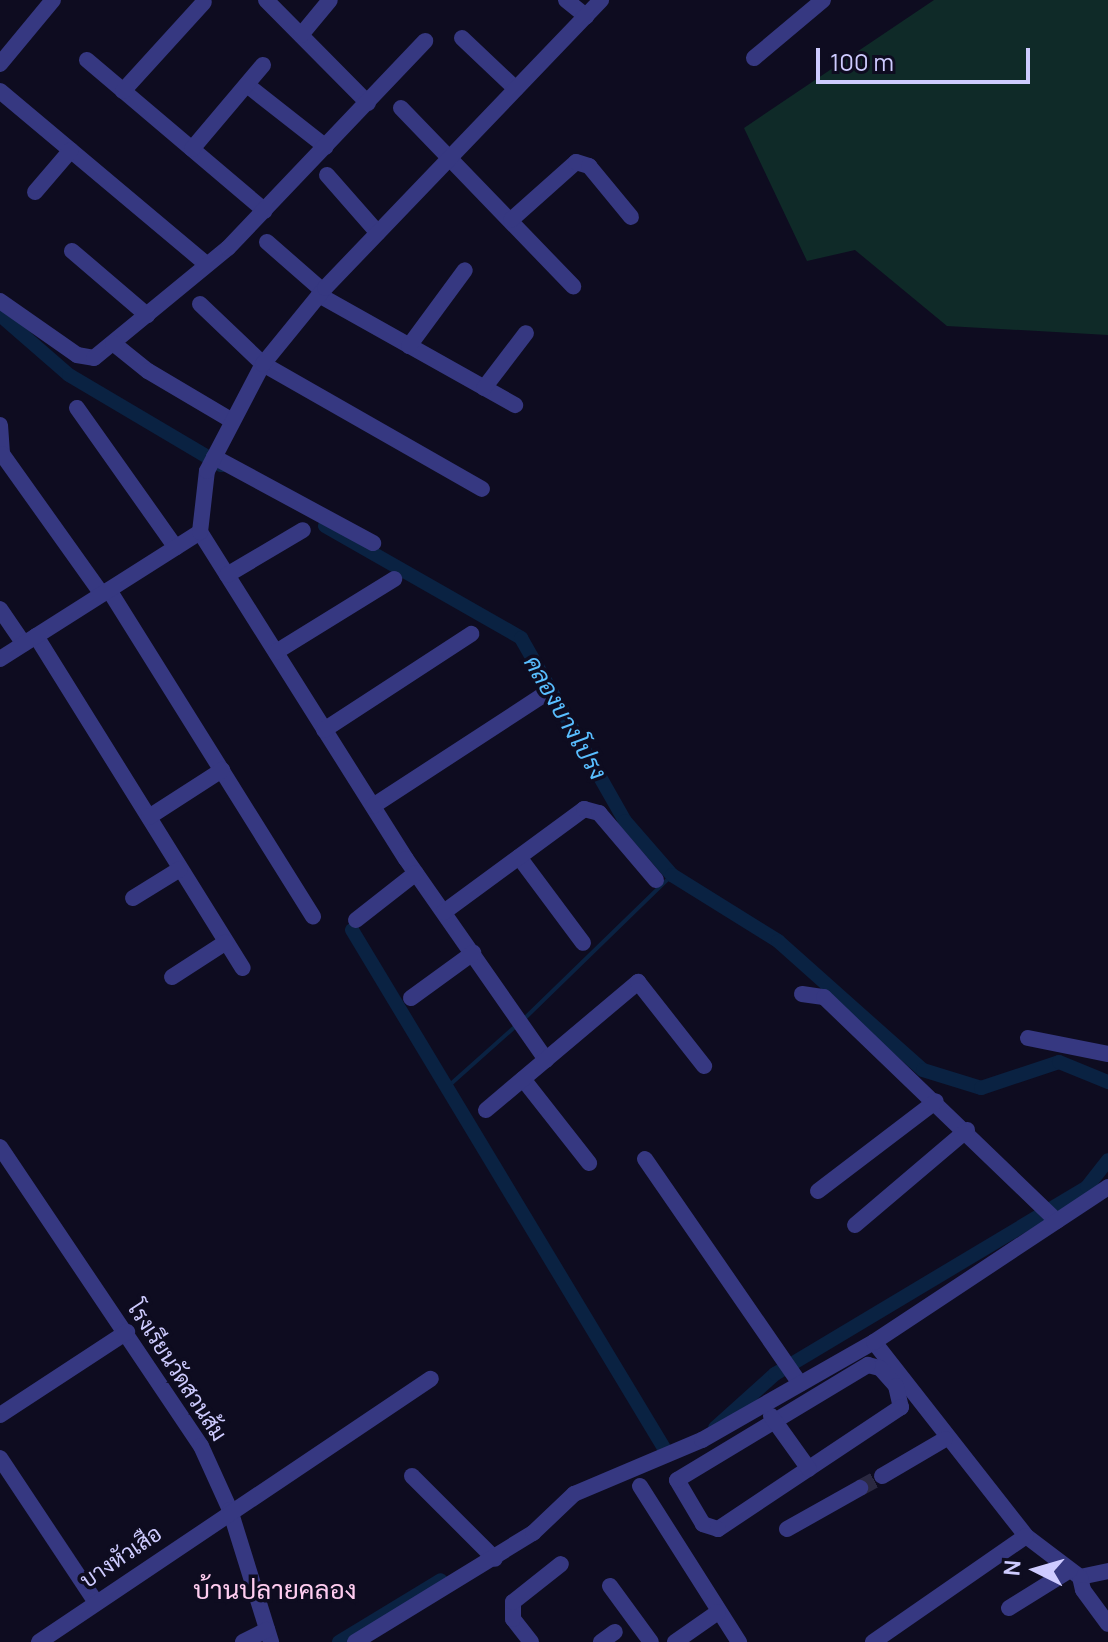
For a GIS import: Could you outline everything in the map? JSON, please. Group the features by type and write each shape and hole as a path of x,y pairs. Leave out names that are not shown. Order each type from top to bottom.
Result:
{"street":[{"path":"0,64 53,0"},
{"path":"266,0 368,103"},
{"path":"301,35 330,0"},
{"path":"566,0 586,16"},
{"path":"546,1060 416,873 200,532 203,487 212,459 263,364 321,293 601,0"},
{"path":"754,58 823,0"},
{"path":"123,91 204,2"},
{"path":"462,38 516,89"},
{"path":"0,301 83,358 94,358 207,265 265,211 425,41"},
{"path":"87,60 265,211"},
{"path":"192,149 263,65"},
{"path":"247,85 326,147"},
{"path":"0,91 207,265"},
{"path":"401,108 573,286"},
{"path":"35,192 71,150"},
{"path":"511,220 576,162 589,166 631,217"},
{"path":"327,175 378,233"},
{"path":"267,242 321,293 515,405"},
{"path":"72,251 147,315"},
{"path":"409,346 465,270"},
{"path":"200,304 263,364 482,489"},
{"path":"484,388 526,333"},
{"path":"113,343 148,371 231,420"},
{"path":"77,408 176,548"},
{"path":"0,425 2,454 106,592 313,916"},
{"path":"212,459 373,543"},
{"path":"227,575 303,530"},
{"path":"0,659 200,532"},
{"path":"276,652 394,579"},
{"path":"0,609 30,640 149,817 243,968"},
{"path":"324,730 471,634"},
{"path":"373,806 545,694"},
{"path":"149,817 222,770"},
{"path":"444,912 579,810 590,809 599,813 656,880"},
{"path":"519,857 583,943"},
{"path":"133,898 180,869"},
{"path":"356,920 416,873"},
{"path":"172,977 226,942"},
{"path":"411,998 473,953"},
{"path":"486,1110 638,982 704,1066"},
{"path":"802,994 824,997 967,1130 1049,1212"},
{"path":"1028,1038 1108,1054"},
{"path":"523,1079 589,1163"},
{"path":"818,1191 936,1101"},
{"path":"855,1225 967,1130"},
{"name":"โรงเรียนวัดสวนส้ม","path":"0,1147 201,1446 230,1510 269,1636"},
{"path":"645,1159 796,1378"},
{"path":"355,1642 495,1559 533,1533 574,1494 633,1478 762,1406 796,1378 874,1342 1049,1212 1108,1187"},
{"path":"0,1415 127,1332"},
{"path":"874,1342 945,1439 1026,1536 1075,1573 1083,1590 1108,1624"},
{"path":"868,1365 880,1368 896,1386 901,1407 718,1529 703,1524 677,1488 677,1480 776,1422 868,1365"},
{"name":"บางหัวเสือ","path":"39,1642 230,1510 431,1379"},
{"path":"762,1406 809,1469"},
{"path":"882,1476 945,1439"},
{"path":"0,1458 95,1601"},
{"path":"412,1476 495,1559"},
{"path":"633,1478 739,1642"},
{"path":"787,1529 860,1488"},
{"path":"873,1642 1026,1536"},
{"path":"531,1642 513,1619 513,1602 561,1564"},
{"path":"1009,1608 1075,1573 1108,1571"},
{"path":"610,1586 651,1642"},
{"path":"675,1642 718,1612"},
{"path":"601,1642 615,1632"},
{"path":"243,1642 269,1636"}],"green space":[{"path":"934,0 1108,0 1108,335 947,326 855,250 807,261 744,128"}],"waterway":[{"name":"คลองบางโปรง","path":"0,315 69,375 221,465"},
{"name":"คลองบางโปรง","path":"325,526 521,638 625,821 672,875 778,941 923,1070 981,1088 1059,1062 1108,1082"},
{"path":"524,1019 672,875"},
{"path":"352,930 667,1453"},
{"path":"444,1090 517,1025"},
{"path":"715,1428 775,1374 1087,1187 1108,1160"},
{"path":"339,1642 441,1580"}],"tunnel":[{"path":"860,1488 882,1476"}],"district":[{"name":"บ้านปลายคลอง","path":"275,1590"}]}
